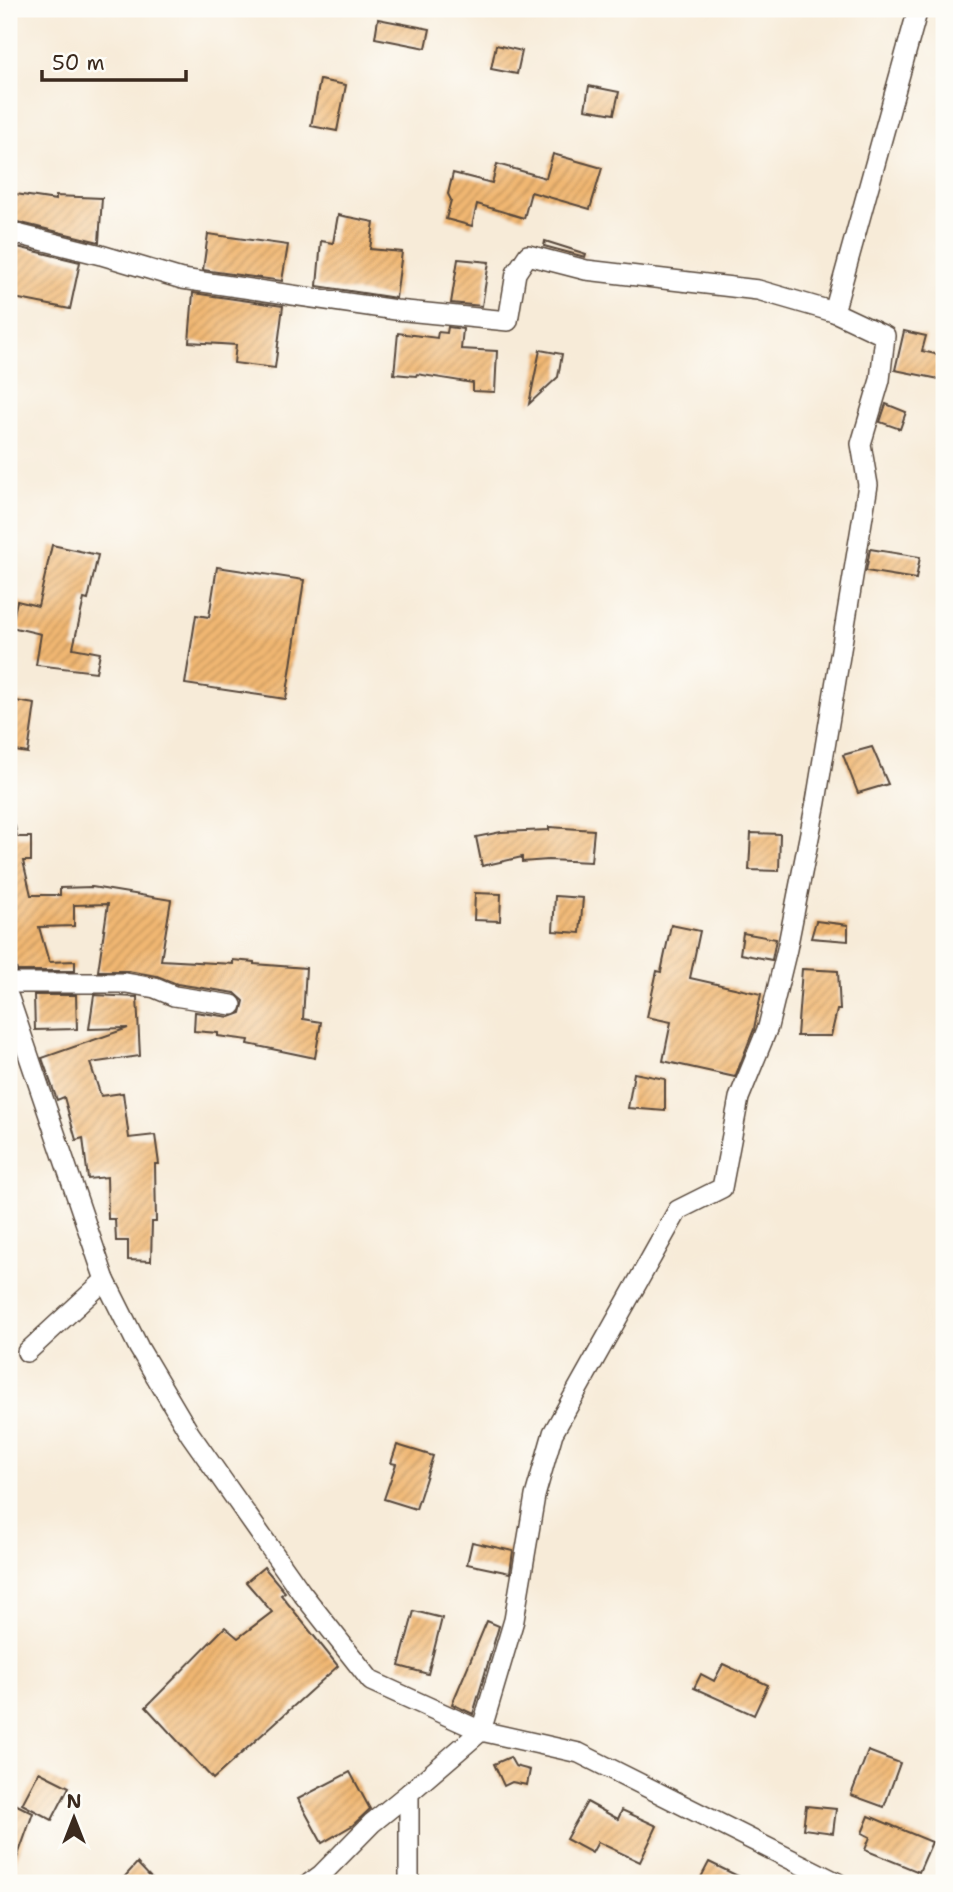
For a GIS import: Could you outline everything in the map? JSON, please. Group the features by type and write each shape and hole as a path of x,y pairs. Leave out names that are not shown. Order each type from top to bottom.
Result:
{"street":[{"path":"834,312 918,9"},
{"path":"9,232 182,279 396,310 508,321 516,273 528,255 586,270 758,290 834,312 886,336 880,380 861,444 868,485 816,802 787,949 768,1027 739,1098 722,1188 678,1210 553,1433 535,1496 514,1620 481,1731 372,1823 310,1883"},
{"path":"9,983 126,983 155,988 174,996 232,1005"},
{"path":"9,998 105,1280 139,1348 190,1434 301,1592 371,1681 481,1731 579,1753 838,1883"},
{"path":"27,1352 105,1280"},
{"path":"409,1793 409,1883"}],"building":[{"path":"378,19 430,29 426,48 375,38"},
{"path":"496,45 522,51 517,74 491,69"},
{"path":"320,80 346,85 337,131 311,126"},
{"path":"589,86 619,92 614,114 585,109"},
{"path":"553,154 602,168 590,209 531,192 524,218 477,204 472,226 446,219 453,173 492,183 497,164 546,178"},
{"path":"9,193 56,200 56,196 102,198 99,242 9,220"},
{"path":"338,215 374,222 370,249 402,252 396,298 317,286 321,241 333,243"},
{"path":"208,234 288,245 282,281 203,270"},
{"path":"545,241 586,254 585,257 544,246"},
{"path":"9,245 80,262 70,309 9,297"},
{"path":"458,259 489,262 482,306 451,303"},
{"path":"193,293 283,306 275,368 234,363 236,345 189,342"},
{"path":"448,327 463,329 461,349 497,351 495,392 473,391 473,383 417,374 394,374 398,333 437,338 438,332 447,333"},
{"path":"904,331 926,336 922,351 944,356 944,380 895,370"},
{"path":"540,350 562,354 558,377 529,404"},
{"path":"886,404 906,412 900,429 880,422"},
{"path":"52,545 98,555 73,648 100,653 96,672 36,665 41,634 11,627 17,601 38,606"},
{"path":"870,549 920,557 916,579 866,571"},
{"path":"217,567 304,580 286,699 185,684 196,615 209,617"},
{"path":"9,700 35,704 28,753 9,750"},
{"path":"872,747 888,784 858,793 843,755"},
{"path":"15,826 17,837 31,837 31,861 23,861 31,895 60,895 60,888 92,887 171,900 161,960 233,964 233,960 306,968 303,1019 321,1022 315,1058 248,1044 249,1040 218,1036 218,1033 194,1031 195,1012 230,1017 241,1013 244,1001 235,993 177,984 157,976 128,971 98,971 108,904 74,905 74,926 39,927 49,962 75,961 75,971 17,971 9,940 9,827"},
{"path":"549,827 594,830 591,862 522,862 522,857 482,866 476,837 501,832 549,830"},
{"path":"751,833 780,834 779,871 749,870"},
{"path":"475,893 501,894 500,921 474,920"},
{"path":"555,896 583,898 580,933 553,931"},
{"path":"816,921 848,925 848,941 811,938"},
{"path":"671,925 700,931 690,978 761,994 754,1029 735,1077 663,1061 671,1022 647,1017 657,971 661,972"},
{"path":"743,933 776,939 772,960 740,954"},
{"path":"802,969 838,971 840,1010 837,1010 831,1036 797,1036"},
{"path":"34,995 76,995 77,1029 35,1030"},
{"path":"94,995 137,997 140,1056 90,1063 101,1096 123,1093 129,1138 155,1135 159,1164 155,1164 156,1222 152,1222 151,1261 128,1260 128,1241 116,1241 115,1219 108,1219 107,1177 88,1179 83,1138 76,1140 64,1097 57,1100 42,1058 128,1028 89,1029"},
{"path":"634,1073 665,1079 665,1111 628,1108"},
{"path":"397,1445 433,1456 416,1509 384,1499 396,1464 391,1463"},
{"path":"472,1542 513,1551 510,1573 467,1564"},
{"path":"264,1567 285,1592 281,1595 338,1666 213,1779 146,1707 225,1627 238,1638 272,1612 246,1582"},
{"path":"414,1611 442,1618 428,1674 399,1666"},
{"path":"487,1621 499,1626 473,1714 452,1704"},
{"path":"723,1664 768,1685 754,1715 694,1688 701,1674 714,1681"},
{"path":"868,1751 900,1763 884,1807 851,1795"},
{"path":"510,1757 515,1766 530,1770 527,1785 512,1782 504,1786 494,1764"},
{"path":"39,1772 69,1787 52,1820 22,1804"},
{"path":"350,1772 370,1809 353,1825 322,1843 298,1799"},
{"path":"9,1801 33,1813 11,1875 9,1875"},
{"path":"587,1802 618,1819 622,1810 657,1826 640,1862 598,1842 592,1853 566,1839"},
{"path":"806,1806 836,1809 833,1833 803,1829"},
{"path":"869,1816 932,1842 919,1872 865,1850 870,1837 862,1833"},
{"path":"709,1862 752,1883 698,1883"},
{"path":"137,1863 156,1883 119,1883"}]}
